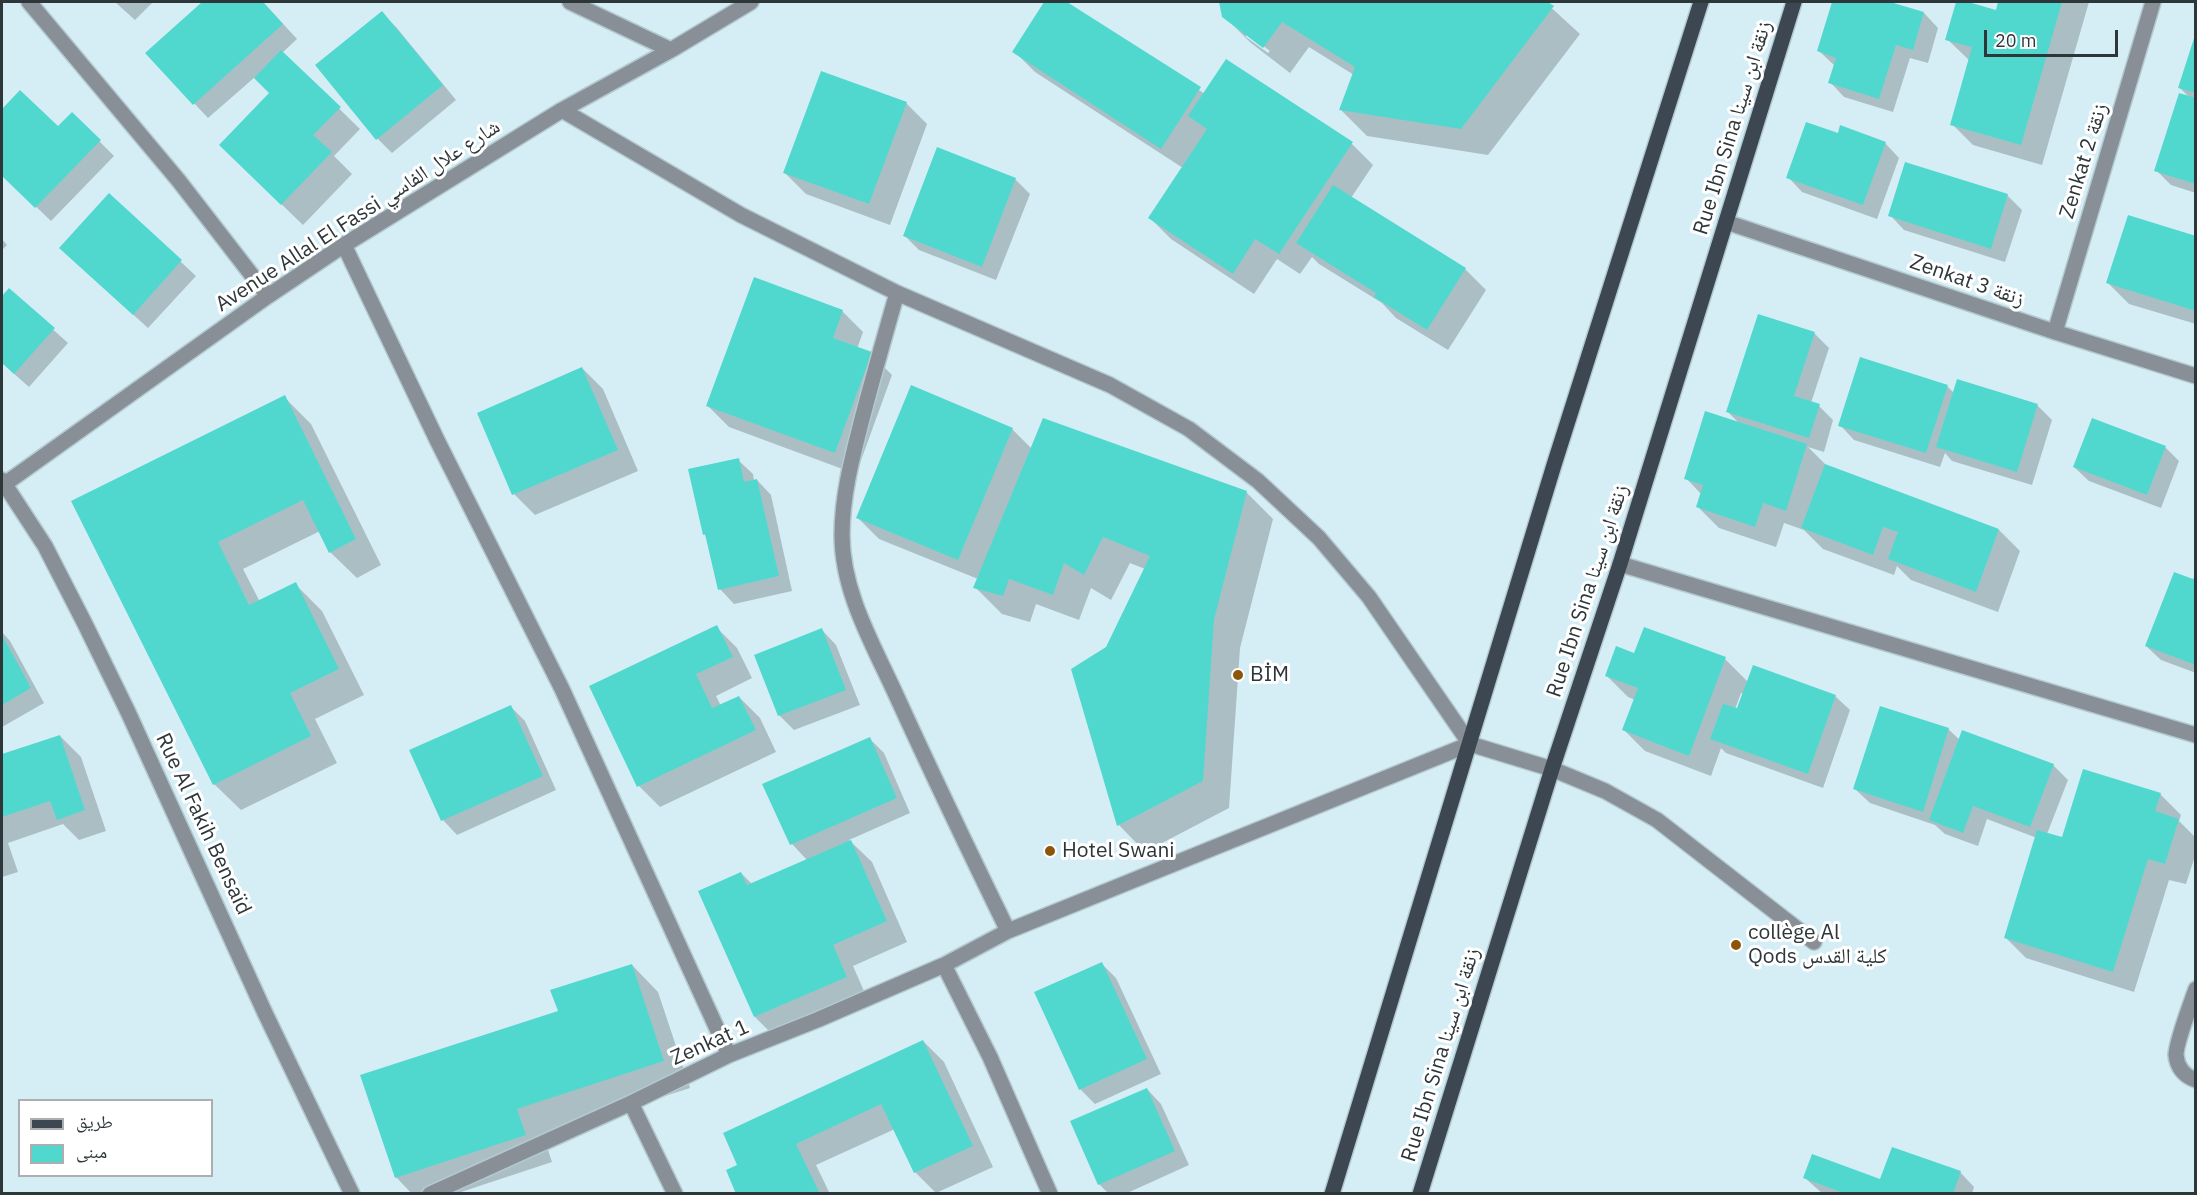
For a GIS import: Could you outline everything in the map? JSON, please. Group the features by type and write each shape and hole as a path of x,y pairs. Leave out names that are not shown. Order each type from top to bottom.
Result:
{"main road":[{"path":"1332,1194 1554,465 1701,2"},
{"name":"Rue Ibn Sina زنقة ابن سينا","path":"1420,1194 1552,770 1620,564 1794,2"}],"street":[{"path":"29,2 179,181 268,296"},
{"path":"570,2 671,50"},
{"name":"Avenue Allal El Fassi شارع علال الفاسي","path":"2,484 344,245 562,110 671,50 751,2"},
{"name":"Zenkat 2 زنقة","path":"2055,332 2153,2"},
{"path":"562,110 741,215 897,293 1110,385 1188,429 1258,481 1319,538 1368,597 1470,744 1552,770 1605,791 1657,820 1815,942"},
{"name":"Zenkat 3 زنقة","path":"1726,222 2055,332 2196,376"},
{"path":"344,245 437,440 561,689 729,1054"},
{"path":"897,293 851,461 843,503 844,564 850,587 868,632 939,790 1008,931"},
{"name":"Rue Al Fakih Bensaïd","path":"2,484 45,546 85,624 199,866 265,1013 352,1194"},
{"path":"1620,564 2196,735"},
{"name":"Zenkat 1","path":"430,1194 631,1103 729,1054 817,1020 944,965 1008,931 1470,744"},
{"path":"944,965 990,1057 1050,1194"},
{"path":"2196,989 2176,1054 2180,1068 2189,1078 2196,1080"},
{"path":"631,1103 675,1194"}],"building":[{"path":"202,2 263,2 283,24 193,105 145,53"},
{"path":"1044,2 1067,2 1201,87 1161,149 1012,52"},
{"path":"1219,2 1548,2 1554,6 1461,129 1339,110 1355,67 1282,22 1263,48 1222,17"},
{"path":"1832,2 1890,2 1924,12 1913,50 1896,45 1879,99 1828,83 1836,58 1817,51"},
{"path":"1956,2 1968,2 1996,10 1998,2 2062,2 2021,145 1950,125 1972,47 1945,40"},
{"path":"382,11 443,85 376,140 315,65"},
{"path":"2196,35 2196,93 2178,88"},
{"path":"281,50 341,107 313,135 332,152 281,205 219,145 269,93 254,78"},
{"path":"1226,59 1353,142 1279,254 1255,239 1233,274 1148,218 1207,129 1188,116"},
{"path":"821,71 907,102 869,204 783,173"},
{"path":"20,90 58,126 72,112 101,140 35,208 2,176 2,109"},
{"path":"2179,93 2196,98 2196,184 2154,171"},
{"path":"1806,122 1838,133 1840,125 1886,142 1863,205 1786,178"},
{"path":"937,147 1016,178 982,267 903,236"},
{"path":"1905,162 2008,194 1991,249 1888,216"},
{"path":"1333,185 1466,268 1427,330 1374,297 1376,293 1296,243"},
{"path":"109,193 182,260 133,315 59,248"},
{"path":"2128,215 2196,236 2196,311 2106,283"},
{"path":"754,277 843,310 833,338 872,352 835,453 706,406"},
{"path":"9,288 55,328 14,374 2,363 2,296"},
{"path":"1758,314 1815,332 1794,396 1820,404 1809,438 1726,412"},
{"path":"1860,357 1948,385 1926,453 1838,426"},
{"path":"582,367 618,450 512,495 477,413"},
{"path":"1957,379 2038,404 2017,472 1936,447"},
{"path":"911,385 1013,428 958,560 856,518"},
{"path":"285,395 356,539 329,553 303,500 218,542 249,605 296,582 339,669 290,693 311,736 213,785 71,501"},
{"path":"1705,411 1807,444 1786,511 1763,503 1755,527 1696,507 1703,485 1684,479"},
{"path":"1043,418 1247,491 1214,620 1203,781 1117,826 1071,669 1106,647 1150,556 1103,537 1084,575 1064,563 1053,595 1009,579 1003,596 973,588"},
{"path":"2092,418 2166,446 2147,495 2073,467"},
{"path":"739,458 744,482 757,479 779,576 718,590 688,469"},
{"path":"1825,464 1999,529 1976,592 1888,559 1898,532 1883,527 1873,555 1801,528"},
{"path":"2174,572 2193,579 2196,574 2196,665 2145,646"},
{"path":"717,625 733,657 696,674 712,708 739,696 756,730 637,787 589,686"},
{"path":"1644,627 1726,657 1689,756 1622,730 1638,688 1605,676 1616,646 1634,653"},
{"path":"822,628 846,690 778,716 754,655"},
{"path":"2,635 31,688 2,705"},
{"path":"1753,665 1836,695 1808,774 1710,739 1723,704 1737,708"},
{"path":"511,705 543,776 441,821 409,750"},
{"path":"1880,706 1949,728 1923,812 1853,789"},
{"path":"1962,730 2054,764 2030,827 1973,806 1963,833 1929,820"},
{"path":"60,735 85,810 57,820 50,801 2,817 2,754"},
{"path":"870,737 897,798 790,845 762,784"},
{"path":"2083,769 2161,793 2155,811 2179,819 2165,864 2148,859 2113,972 2004,938 2037,830 2062,837"},
{"path":"851,840 887,921 833,945 847,977 754,1017 698,891 741,872 747,885"},
{"path":"1102,962 1147,1059 1079,1090 1034,992"},
{"path":"632,964 664,1061 517,1109 526,1135 395,1178 360,1075 558,1011 550,990"},
{"path":"923,1040 973,1146 914,1173 881,1104 796,1144 820,1194 736,1194 726,1170 737,1165 723,1133"},
{"path":"1147,1088 1175,1151 1098,1185 1070,1121"},
{"path":"1892,1147 1961,1171 1953,1194 1846,1194 1803,1178 1812,1154 1880,1179"}],"place":[{"name":"BİM","path":"1238,675"},
{"name":"Hotel Swani","path":"1050,851"},
{"name":"collège Al Qods كلية القدس","path":"1736,945"}]}
